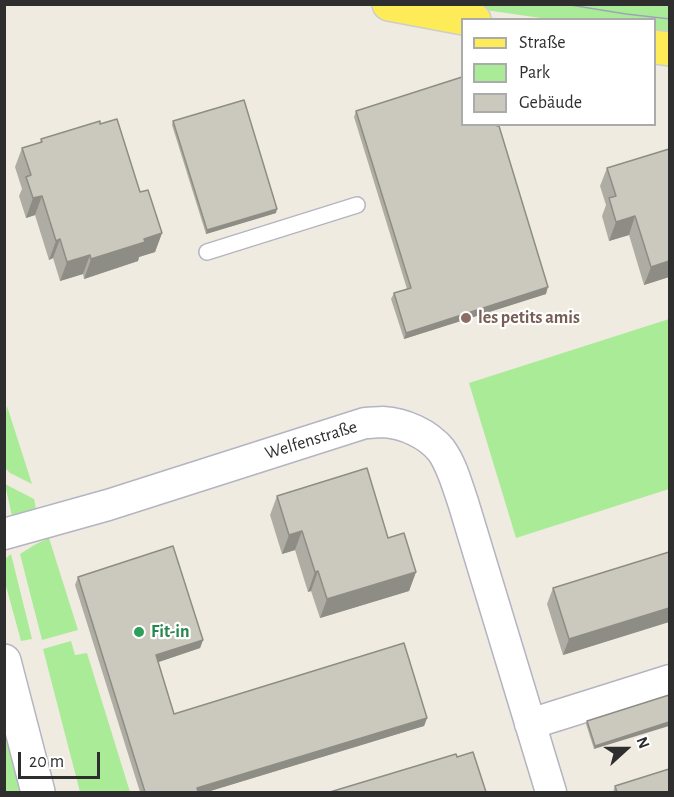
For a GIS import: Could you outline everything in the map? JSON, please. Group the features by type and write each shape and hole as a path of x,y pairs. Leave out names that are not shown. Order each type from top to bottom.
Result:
{"main road":[{"path":"389,4 463,18"},
{"path":"4,661 38,792"}],"street":[{"name":"Welfenstraße","path":"4,534 108,505 365,423 384,422 417,431 430,439 452,468 551,792"},
{"path":"530,724 669,680"}],"lane":[{"path":"207,252 357,205"}],"green space":[{"path":"450,5 669,5 669,36 656,34 656,18 541,18"},
{"path":"669,319 669,489 516,538 469,383"},
{"path":"7,406 32,484 5,468"},
{"path":"5,484 34,499 37,514 13,521"},
{"path":"49,538 78,630 42,640 20,554"},
{"path":"11,554 32,639 21,641 5,586 5,559"},
{"path":"71,641 75,655 87,653 130,792 80,792 43,649"},
{"path":"5,705 27,792 5,792"}],"building":[{"path":"461,77 461,126 499,126 548,287 406,333 394,293 411,288 356,111"},
{"path":"244,100 277,209 207,230 173,121"},
{"path":"117,119 140,192 148,190 162,233 144,239 145,242 91,259 90,255 67,262 60,239 56,241 42,196 33,198 26,177 31,175 22,148 42,142 41,139 100,121 100,124"},
{"path":"669,149 669,261 651,267 635,216 616,222 609,198 616,196 607,168"},
{"path":"367,468 388,538 404,533 416,572 327,599 318,571 315,572 302,531 289,535 277,496"},
{"path":"173,546 203,640 156,655 174,714 404,643 427,718 197,788 198,792 145,792 78,577"},
{"path":"669,552 669,608 569,639 553,588"},
{"path":"669,695 669,722 595,746 587,721"},
{"path":"473,752 486,792 330,792 456,754 457,757"},
{"path":"669,769 669,792 617,792 615,786"}],"tram line":[{"path":"564,4 670,19"},
{"path":"663,4 670,5"}],"place":[{"name":"les petits amis","path":"466,318"},
{"name":"Fit-in","path":"139,632"}]}
